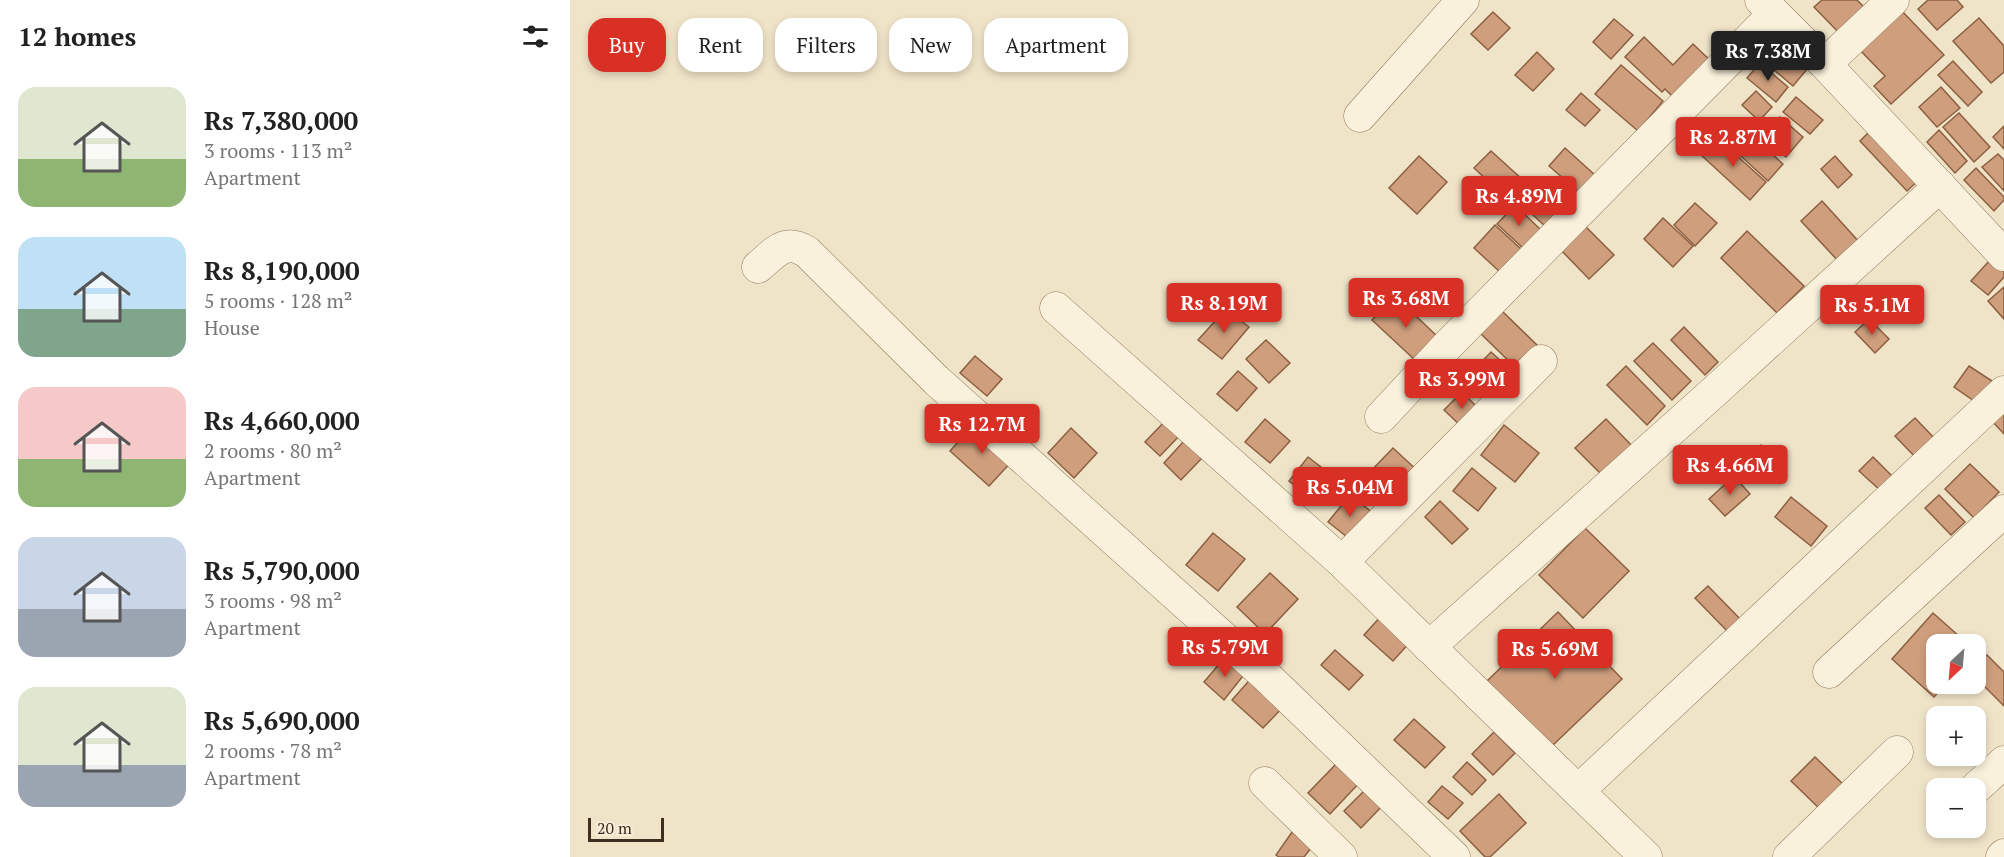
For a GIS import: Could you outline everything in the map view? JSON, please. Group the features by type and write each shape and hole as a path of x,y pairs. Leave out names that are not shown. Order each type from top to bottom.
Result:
{"street":[{"path":"1360,116 1463,0"},
{"path":"1825,64 1893,0"},
{"path":"1381,417 1768,7 1940,186 2001,244"},
{"path":"1429,647 1725,383 1940,186"},
{"path":"758,267 783,246 797,246 807,252 936,380 1264,674 1454,857"},
{"path":"1056,308 1342,562 1646,857"},
{"path":"1342,562 1541,361"},
{"path":"1578,791 2004,392"},
{"path":"1829,672 2004,511"},
{"path":"1789,857 1897,752"},
{"path":"1986,779 2004,762"},
{"path":"1265,783 1341,857"}],"building":[{"path":"1822,0 1857,0 1868,11 1842,36 1814,7"},
{"path":"1928,0 1957,0 1963,7 1937,30 1918,9"},
{"path":"1900,9 1944,55 1891,104 1874,86 1885,76 1858,48"},
{"path":"1493,12 1510,28 1488,50 1471,34"},
{"path":"1979,18 2004,46 2004,72 1991,83 1953,41"},
{"path":"1614,19 1633,35 1611,59 1593,42"},
{"path":"1644,37 1673,65 1693,44 1714,64 1677,101 1665,89 1662,92 1625,57"},
{"path":"1783,46 1808,68 1793,86 1767,64"},
{"path":"1537,52 1554,69 1533,91 1515,75"},
{"path":"1953,61 1982,92 1968,106 1938,75"},
{"path":"1760,63 1788,87 1776,102 1747,78"},
{"path":"1621,65 1663,101 1638,131 1595,94"},
{"path":"1941,87 1960,108 1937,127 1919,107"},
{"path":"1756,91 1772,107 1759,121 1742,105"},
{"path":"1581,93 1600,110 1585,126 1566,110"},
{"path":"1796,97 1823,120 1810,134 1783,112"},
{"path":"1959,113 1990,147 1974,162 1943,127"},
{"path":"1780,117 1803,137 1786,157 1762,137"},
{"path":"1733,118 1783,164 1768,181 1718,135"},
{"path":"1876,125 1924,175 1907,191 1860,141"},
{"path":"2004,126 2004,149 1993,137"},
{"path":"1939,130 1967,161 1955,173 1927,142"},
{"path":"1716,137 1766,182 1750,200 1700,154"},
{"path":"1565,148 1595,175 1580,193 1549,166"},
{"path":"1491,151 1523,180 1506,198 1474,168"},
{"path":"1998,154 2004,160 2004,191 1982,167"},
{"path":"1419,156 1447,182 1417,214 1389,188"},
{"path":"1835,156 1852,175 1838,188 1821,169"},
{"path":"1976,168 2004,197 1994,211 1964,180"},
{"path":"1526,177 1561,210 1546,227 1510,194"},
{"path":"1822,201 1861,244 1840,263 1801,221"},
{"path":"1695,203 1717,223 1695,246 1674,225"},
{"path":"1515,205 1542,231 1524,249 1497,224"},
{"path":"1663,218 1693,246 1673,267 1644,239"},
{"path":"1582,223 1614,255 1589,279 1558,247"},
{"path":"1495,225 1521,249 1500,272 1474,248"},
{"path":"1747,231 1804,286 1777,313 1721,258"},
{"path":"1990,260 2004,272 2004,277 1988,295 1971,281"},
{"path":"2004,287 2004,319 1988,301"},
{"path":"1395,296 1439,338 1417,362 1372,320"},
{"path":"1226,309 1249,327 1222,359 1198,340"},
{"path":"1501,310 1539,347 1517,369 1479,332"},
{"path":"1869,319 1889,339 1875,353 1855,332"},
{"path":"1684,327 1718,362 1705,375 1671,340"},
{"path":"1266,340 1290,363 1269,383 1246,359"},
{"path":"1653,343 1691,381 1672,400 1634,361"},
{"path":"1491,352 1512,371 1492,393 1471,373"},
{"path":"975,356 1002,379 987,396 960,373"},
{"path":"1626,366 1665,406 1647,425 1607,385"},
{"path":"1969,366 1992,381 1977,403 1954,387"},
{"path":"1238,371 1257,388 1237,411 1217,394"},
{"path":"1462,392 1480,410 1463,428 1444,410"},
{"path":"2004,409 2004,434 1992,421"},
{"path":"1915,418 1939,443 1919,461 1895,436"},
{"path":"1167,419 1182,433 1160,456 1145,442"},
{"path":"1265,419 1290,441 1270,463 1245,442"},
{"path":"1606,419 1635,449 1605,478 1575,448"},
{"path":"975,423 1014,459 989,486 950,451"},
{"path":"1504,425 1539,453 1515,482 1481,455"},
{"path":"1071,428 1097,453 1074,478 1048,453"},
{"path":"1184,441 1202,458 1181,480 1164,463"},
{"path":"1761,445 1783,465 1769,481 1747,461"},
{"path":"1393,448 1420,473 1393,502 1366,476"},
{"path":"1308,457 1330,474 1311,498 1289,481"},
{"path":"1873,457 1895,479 1882,492 1859,471"},
{"path":"1970,464 1999,492 1974,518 1945,489"},
{"path":"1472,468 1496,488 1478,511 1453,491"},
{"path":"1734,476 1750,494 1725,516 1709,499"},
{"path":"1350,495 1373,513 1351,540 1328,522"},
{"path":"1939,495 1965,522 1951,535 1925,508"},
{"path":"1791,497 1827,526 1811,546 1775,517"},
{"path":"1440,501 1468,529 1452,544 1425,517"},
{"path":"1585,528 1629,571 1583,618 1539,575"},
{"path":"1213,533 1245,559 1218,591 1186,565"},
{"path":"1270,573 1298,599 1265,634 1237,607"},
{"path":"1708,586 1744,623 1731,635 1695,598"},
{"path":"1558,612 1622,679 1551,747 1487,681"},
{"path":"1933,613 1957,634 1926,634 1926,690 1892,659"},
{"path":"1382,615 1411,641 1393,661 1364,635"},
{"path":"1335,650 1363,675 1349,690 1321,665"},
{"path":"1226,656 1246,672 1224,700 1204,682"},
{"path":"1986,656 2004,672 2004,706 1986,688"},
{"path":"1255,674 1287,703 1263,728 1232,700"},
{"path":"1414,719 1445,747 1425,768 1394,740"},
{"path":"1494,732 1515,753 1493,775 1472,754"},
{"path":"1815,757 1846,787 1822,811 1791,781"},
{"path":"1339,761 1361,781 1330,814 1308,793"},
{"path":"1467,762 1486,780 1472,795 1453,777"},
{"path":"1442,786 1463,803 1448,819 1428,802"},
{"path":"1367,788 1384,804 1361,828 1344,811"},
{"path":"1499,794 1526,823 1490,857 1485,857 1460,831"},
{"path":"1292,832 1311,848 1304,857 1279,857 1276,855"}]}
